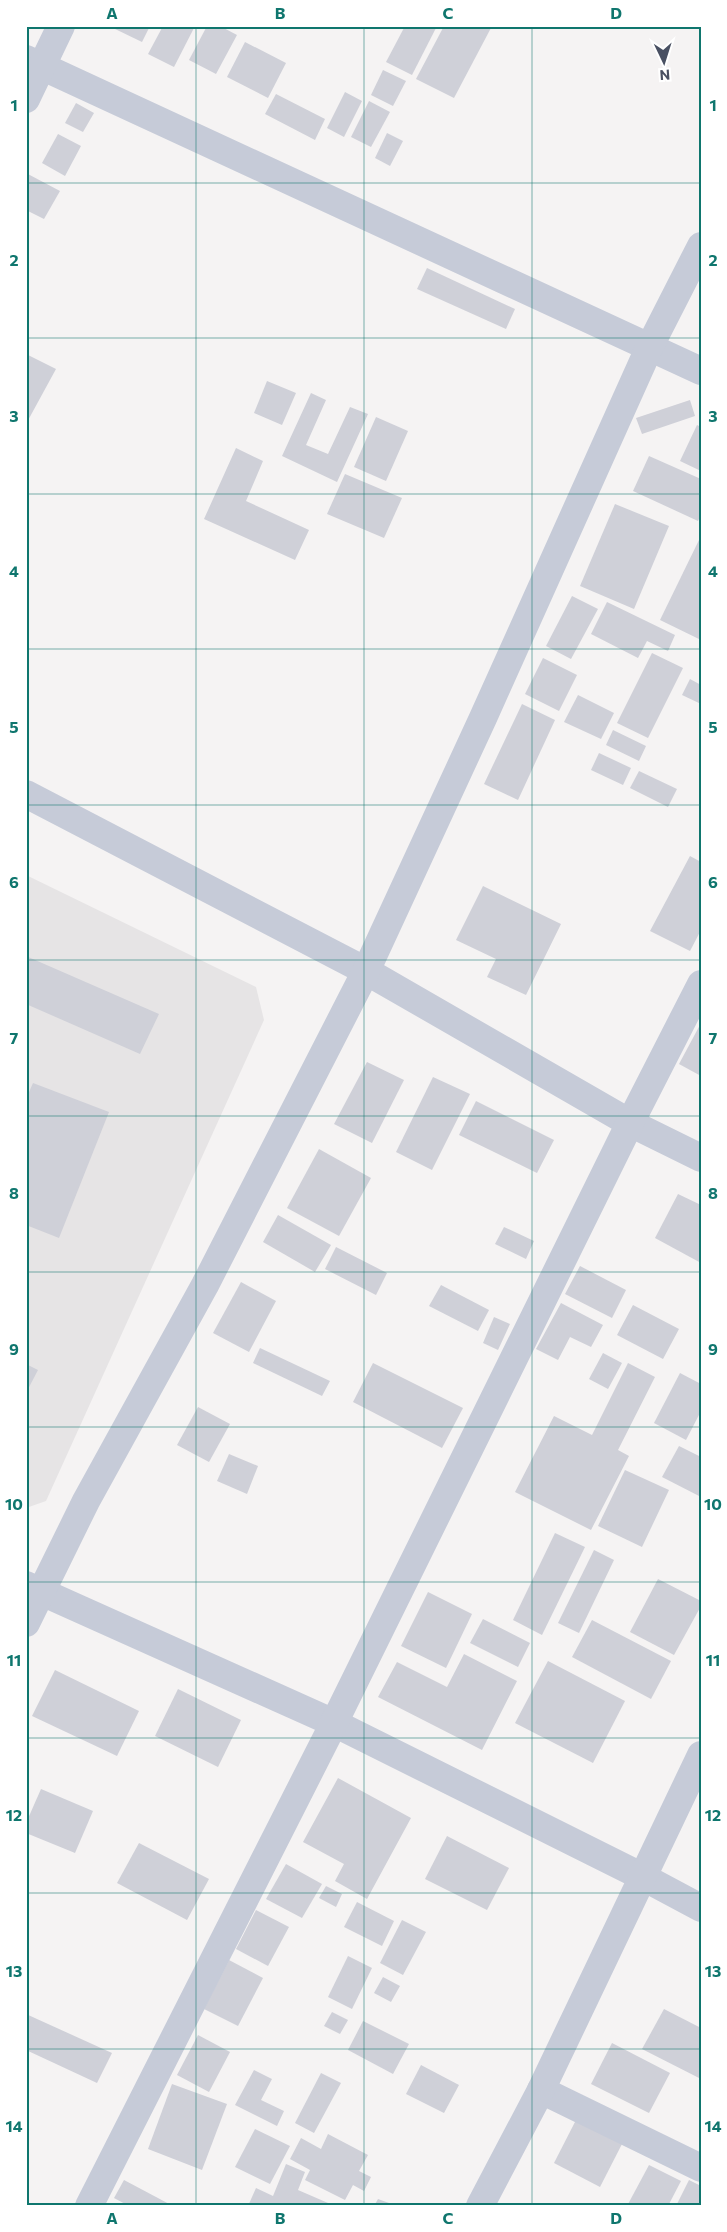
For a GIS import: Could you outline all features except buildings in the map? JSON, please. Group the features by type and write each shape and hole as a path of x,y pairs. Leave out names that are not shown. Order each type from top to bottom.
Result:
{"street":[{"path":"26,99 34,63 61,26"},
{"path":"34,63 701,371"},
{"path":"26,1623 34,1589 86,1501 205,1285 366,971 483,718 650,346 701,246"},
{"path":"26,794 366,971 630,1123 701,1158"},
{"path":"89,2206 334,1723 630,1123 701,984"},
{"path":"34,1589 334,1723 644,1877 701,1908"},
{"path":"480,2206 541,2090 701,1755"},
{"path":"541,2090 701,2168"}],"shaded area":[{"path":"26,875 256,987 264,1020 46,1501 26,1508"}]}
